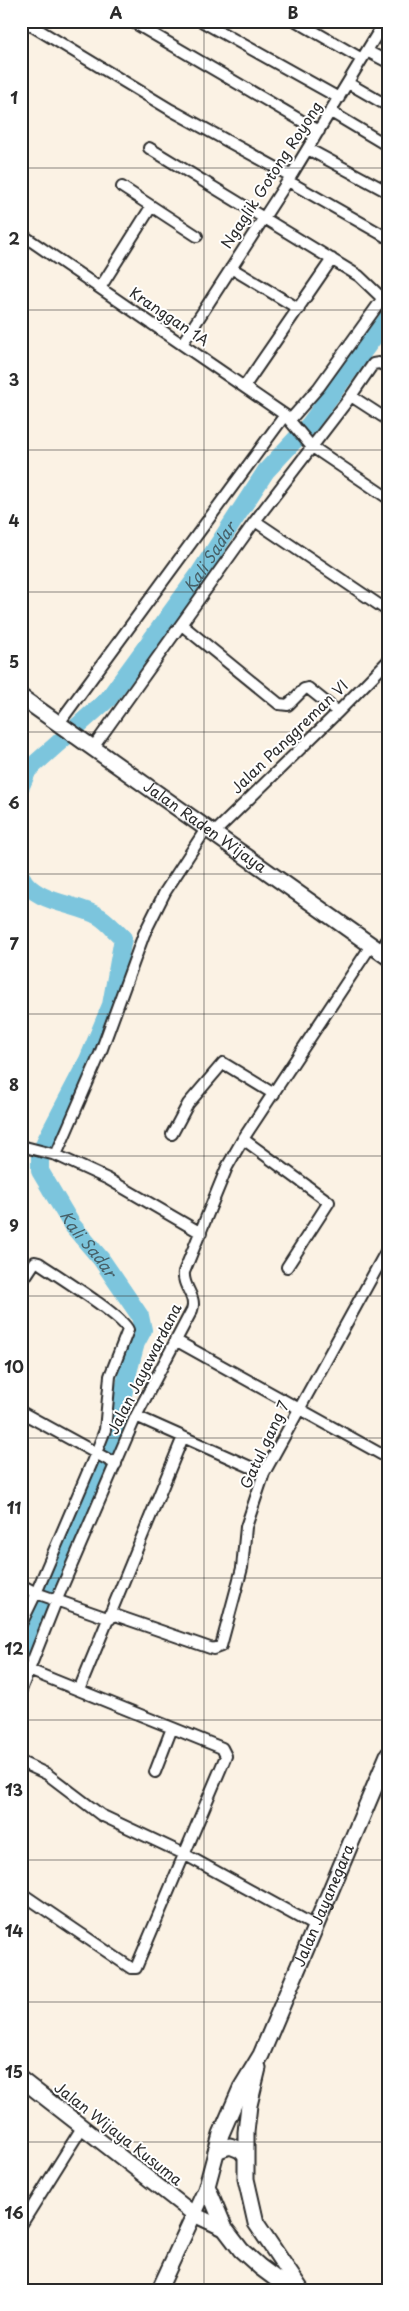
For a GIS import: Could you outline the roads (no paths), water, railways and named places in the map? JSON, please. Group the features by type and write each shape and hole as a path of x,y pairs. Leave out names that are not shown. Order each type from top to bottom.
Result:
{"main road":[{"name":"Jalan Raden Wijaya","path":"21,697 210,831 382,948"},
{"name":"Jalan Jayanegara","path":"207,2186 221,2134 241,2088 261,2055 388,1755"},
{"name":"Jalan Jayanegara","path":"261,2055 249,2105 245,2155 246,2179 256,2223 301,2290"},
{"path":"216,2151 230,2146 240,2150 245,2155"},
{"path":"207,2186 225,2230 241,2250 260,2268 291,2290"},
{"path":"241,2250 252,2249 261,2243 264,2236"}],"street":[{"path":"24,21 388,238"},
{"path":"201,21 339,98"},
{"path":"296,21 365,55 388,62"},
{"name":"Ngaglik Gotong Royong","path":"182,344 319,132 385,21"},
{"path":"133,22 319,132"},
{"path":"348,83 388,106"},
{"path":"331,112 388,146"},
{"path":"62,726 290,421 319,388 385,295 264,216 149,148"},
{"path":"308,149 388,192"},
{"path":"122,188 197,236"},
{"path":"100,288 151,207"},
{"name":"Kranggan 1A","path":"21,234 244,387 290,421 308,442 388,498"},
{"path":"244,387 332,259"},
{"path":"231,268 298,309"},
{"path":"91,748 182,625 308,442 351,396 373,364 384,365"},
{"path":"351,396 388,420"},
{"path":"255,521 388,611"},
{"path":"182,625 279,704 288,705 304,689 308,688 338,712"},
{"name":"Jalan Panggreman VI","path":"54,1154 100,1054 144,934 165,892 210,831 338,712 388,661"},
{"name":"Jalan Jayawardana","path":"21,1690 29,1670 47,1596 106,1459 136,1416 194,1304 183,1277 227,1167 243,1139 274,1094 382,948"},
{"path":"172,1134 188,1104 222,1063 274,1094"},
{"path":"243,1139 329,1202 287,1267"},
{"path":"21,1146 54,1154 108,1179 201,1233"},
{"name":"Gatul gang 7","path":"111,1616 213,1649 221,1646 244,1562 246,1527 264,1474 388,1248"},
{"path":"21,1283 35,1262 39,1263 128,1327 128,1332 110,1376 105,1430 106,1459 47,1596 21,1624"},
{"path":"175,1340 298,1410 388,1458"},
{"path":"21,1412 106,1459"},
{"path":"136,1416 264,1474"},
{"path":"79,1690 183,1437"},
{"path":"21,1585 47,1596 111,1616"},
{"path":"21,1893 134,1969 137,1966 226,1753 222,1748 29,1670"},
{"path":"155,1772 172,1728"},
{"path":"21,1762 47,1774 101,1815 184,1854 315,1926"},
{"name":"Jalan Wijaya Kusuma","path":"21,2079 195,2215 225,2230"},
{"path":"21,2225 83,2126"},
{"path":"159,2290 207,2186"}],"waterway":[{"name":"Kali Sadar","path":"21,786 28,770 108,699 199,574 266,471 309,425 388,318"},
{"name":"Kali Sadar","path":"21,876 27,885 46,898 91,912 100,917 123,938 111,1005 88,1060 45,1142 40,1157 40,1171 72,1225 101,1259 140,1316 143,1330 136,1343 127,1376 112,1446 21,1663"}]}
